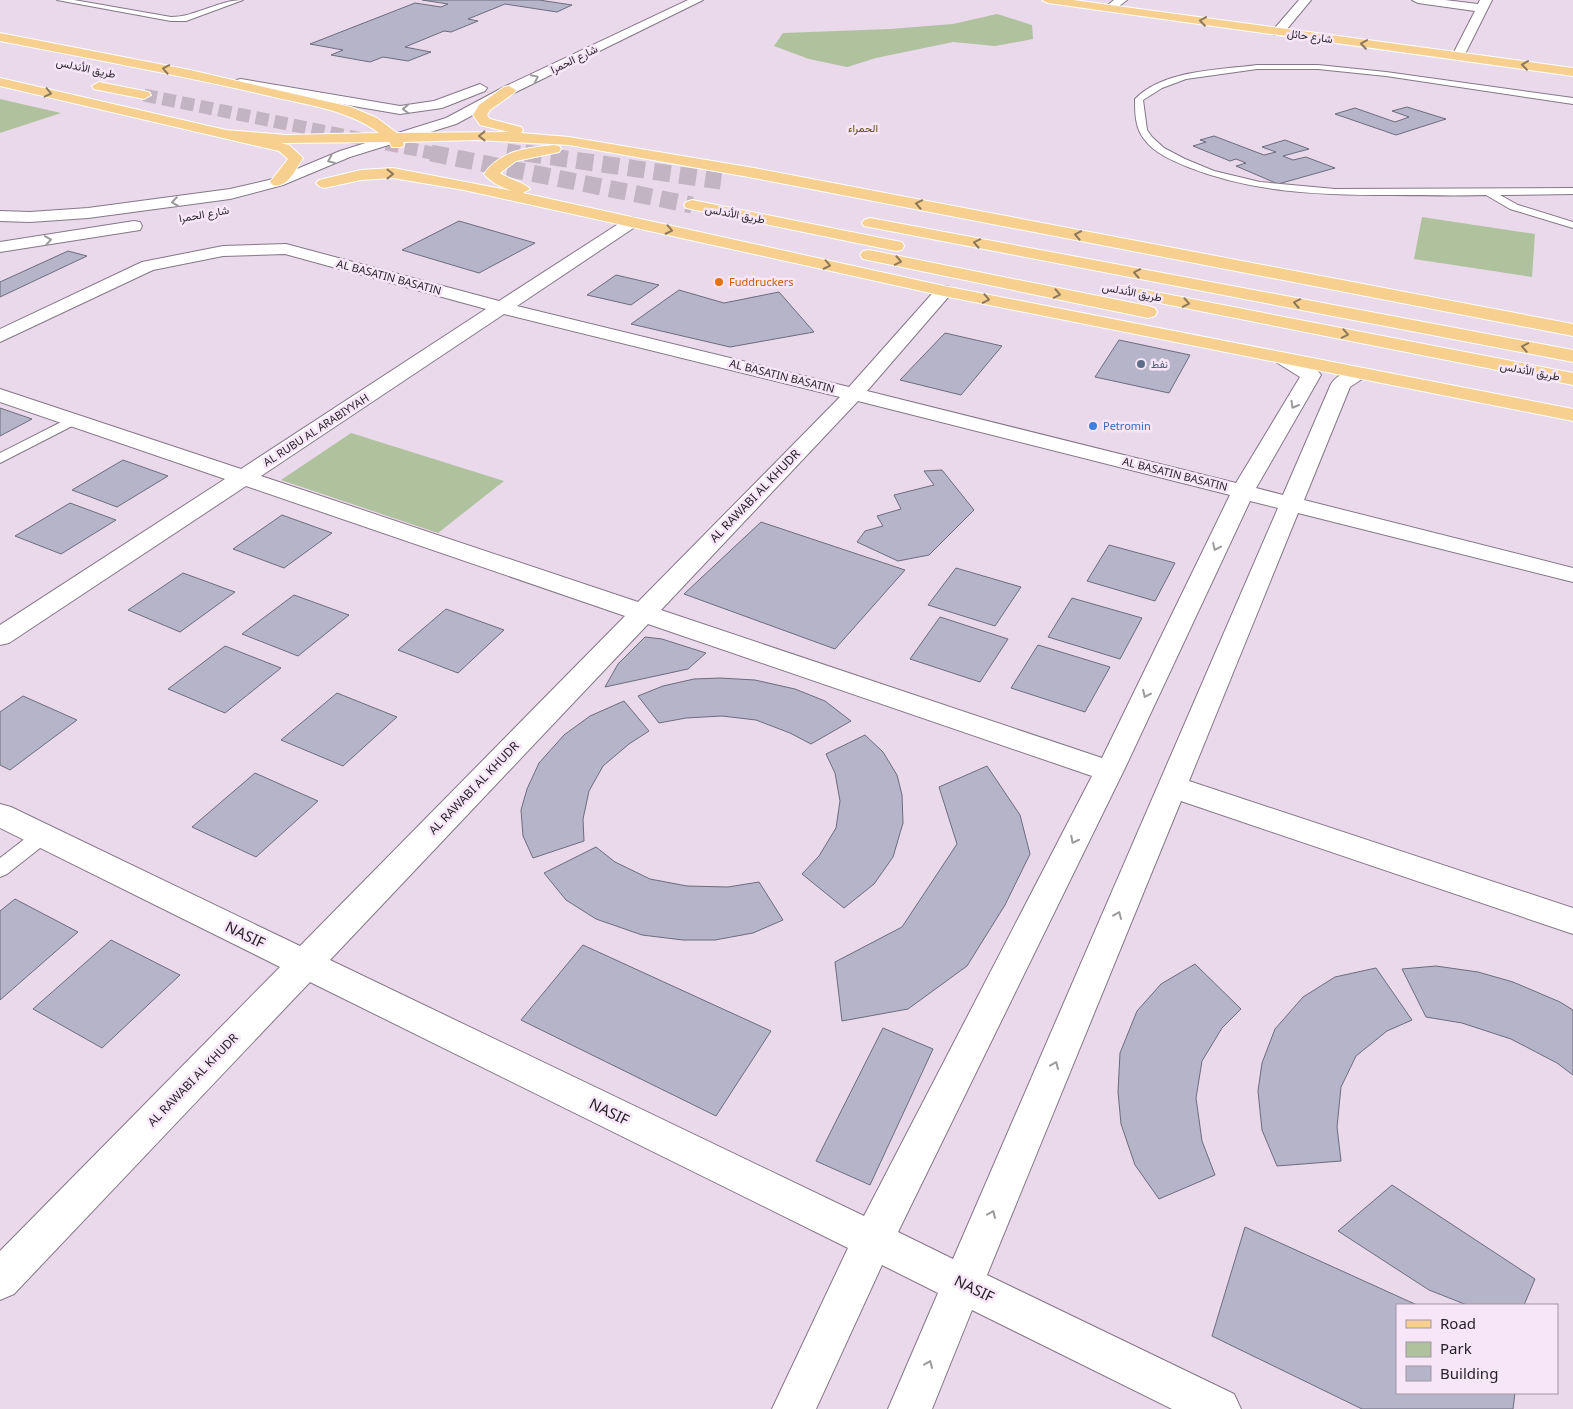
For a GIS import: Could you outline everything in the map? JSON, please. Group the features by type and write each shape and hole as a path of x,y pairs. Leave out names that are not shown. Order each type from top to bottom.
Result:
{"main road":[{"name":"شارع حائل","path":"1048,0 1573,72"},
{"path":"0,37 190,74 346,110 372,121 394,138 407,158 421,169 464,185"},
{"path":"190,74 238,91 298,103 310,110 304,117"},
{"path":"0,82 284,148 296,158 278,182"},
{"name":"طريق الأندلس","path":"87,83 144,95"},
{"path":"509,90 484,108 480,115 485,122 500,127 569,141 754,173 1573,330"},
{"path":"121,110 178,114 252,128 271,128 286,124"},
{"path":"228,134 286,139 518,136 569,141"},
{"path":"632,222 589,204 504,183 492,174 496,165 506,159 527,153 556,149 638,162 754,173"},
{"path":"316,186 361,175 393,173 464,185 944,291 1283,358 1362,362 1573,398"},
{"name":"طريق الأندلس","path":"816,213 715,187 1573,338"},
{"name":"طريق الأندلس","path":"1362,362 685,211 1573,379"},
{"name":"طريق الأندلس","path":"855,220 1573,356"},
{"path":"1362,362 1573,415"}],"street":[{"path":"607,28 668,0"},
{"name":"شارع الحمرا","path":"0,216 30,217 96,212 230,194 278,182 345,154 451,121 509,90 697,0"},
{"path":"1110,8 1121,0"},
{"path":"1278,32 1305,0"},
{"path":"1418,0 1484,4 1458,56"},
{"name":"شارع الحمرا","path":"190,74 400,110 437,105 490,83 411,123 358,164 316,186"},
{"name":"شارع الحمرا","path":"226,210 245,206"},
{"name":"AL RUBU AL ARABIYYAH","path":"0,637 632,222"},
{"path":"0,247 148,223"},
{"name":"AL BASATIN BASATIN","path":"0,336 148,266 223,251 286,249 502,308 1292,503 1573,575"},
{"name":"AL RAWABI AL KHUDR","path":"0,1280 854,394 944,291"},
{"path":"794,1409 873,1240 1108,771 1243,491 1311,375 1283,358"},
{"path":"910,1409 1341,384 1362,362"},
{"path":"0,395 1108,771"},
{"path":"1172,787 1573,921"},
{"name":"NASIF","path":"0,815 1219,1409"}],"lane":[{"path":"61,0 170,19 183,18 239,0"},
{"path":"1573,101 1386,74 1318,67 1257,67 1185,77 1158,86 1139,99 1141,127 1149,140 1175,159 1239,182 1278,189 1324,192 1488,192 1548,189 1573,191"},
{"path":"1488,192 1514,207 1573,225"},
{"path":"0,460 73,420"},
{"path":"0,869 42,836"}],"green space":[{"path":"997,14 1032,25 1033,39 995,46 953,42 876,58 847,67 809,59 774,46 783,33 890,29 953,24"},
{"path":"0,99 61,113 0,133"},
{"path":"1422,217 1535,234 1532,277 1414,259"},
{"path":"351,433 504,481 438,533 281,480"}],"building":[{"path":"422,0 539,0 572,5 557,12 505,4 468,19 478,21 451,32 444,31 405,47 431,52 408,61 383,57 370,62 331,55 343,50 310,44 415,3 441,7 448,4"},
{"path":"1407,107 1446,119 1396,135 1335,114 1355,108 1395,122 1409,117 1392,111"},
{"path":"1214,136 1264,155 1276,152 1262,147 1285,140 1309,149 1283,156 1293,160 1306,157 1335,168 1278,184 1236,166 1246,163 1236,159 1230,161 1193,146 1206,142 1200,140"},
{"path":"459,221 535,243 479,273 402,250"},
{"path":"68,251 87,256 0,297 0,282"},
{"path":"616,275 659,285 631,305 587,295"},
{"path":"679,290 724,303 779,292 814,332 730,347 631,324"},
{"path":"945,333 1002,346 961,395 900,380"},
{"path":"1119,340 1190,355 1169,393 1095,377"},
{"path":"0,408 32,419 0,436"},
{"path":"123,460 168,476 117,507 72,490"},
{"path":"942,470 974,510 929,555 898,561 857,542 865,531 883,526 877,516 901,509 894,495 934,485 924,471"},
{"path":"70,503 116,520 61,554 15,536"},
{"path":"282,515 332,533 284,568 233,549"},
{"path":"761,522 905,570 835,649 684,594"},
{"path":"1109,545 1175,563 1155,601 1087,581"},
{"path":"956,568 1021,587 995,626 928,605"},
{"path":"183,573 235,592 180,632 128,610"},
{"path":"294,595 349,615 298,656 242,634"},
{"path":"1072,598 1142,618 1120,659 1048,637"},
{"path":"446,609 504,630 458,673 398,650"},
{"path":"940,617 1008,639 980,682 910,659"},
{"path":"645,637 662,639 706,653 688,669 605,687 618,664"},
{"path":"1038,645 1110,667 1085,712 1011,688"},
{"path":"225,646 281,668 225,713 168,689"},
{"path":"694,679 755,680 795,689 825,701 851,721 811,744 790,733 756,720 722,716 686,718 659,723 638,696 663,686"},
{"path":"337,693 397,717 343,766 281,740"},
{"path":"23,696 77,720 10,770 0,765 0,712"},
{"path":"624,701 649,731 629,744 603,766 589,791 583,819 584,841 533,858 523,836 521,810 527,789 539,763 564,735 590,716"},
{"path":"865,735 883,752 897,775 902,795 903,823 893,857 874,884 844,908 802,874 819,856 836,828 840,801 835,773 826,754"},
{"path":"987,766 1020,815 1030,854 1005,905 967,966 908,1009 842,1021 835,962 902,927 957,844 939,787"},
{"path":"255,773 318,801 256,857 192,827"},
{"path":"596,847 615,862 650,879 687,886 728,887 759,882 783,920 753,933 715,940 683,940 642,935 596,919 566,900 544,873"},
{"path":"15,899 78,932 0,1000 0,911"},
{"path":"111,940 180,975 102,1048 33,1009"},
{"path":"583,945 771,1031 716,1116 521,1020"},
{"path":"1195,964 1241,1009 1222,1028 1202,1061 1196,1098 1202,1141 1215,1175 1159,1199 1135,1165 1121,1124 1118,1092 1120,1053 1137,1011 1161,984"},
{"path":"1436,966 1478,972 1513,982 1560,1002 1573,1010 1573,1075 1557,1063 1511,1039 1462,1023 1426,1017 1402,969"},
{"path":"1376,968 1412,1020 1387,1031 1356,1056 1341,1087 1337,1127 1341,1161 1277,1166 1262,1130 1258,1091 1262,1063 1275,1029 1303,997 1335,977"},
{"path":"883,1028 933,1049 870,1185 816,1161"},
{"path":"1392,1185 1535,1279 1524,1304 1464,1304 1429,1290 1338,1231"},
{"path":"1245,1227 1415,1304 1396,1304 1396,1394 1515,1394 1513,1409 1362,1409 1212,1336"}],"tunnel":[{"path":"144,95 437,154"},
{"path":"507,150 533,154"},
{"path":"431,153 692,205"},
{"path":"525,153 721,181"}],"place":[{"name":"Fuddruckers","path":"719,282"},
{"name":"نفط","path":"1141,364"},
{"name":"Petromin","path":"1093,426"}],"district":[{"name":"الحمراء","path":"863,128"}]}
